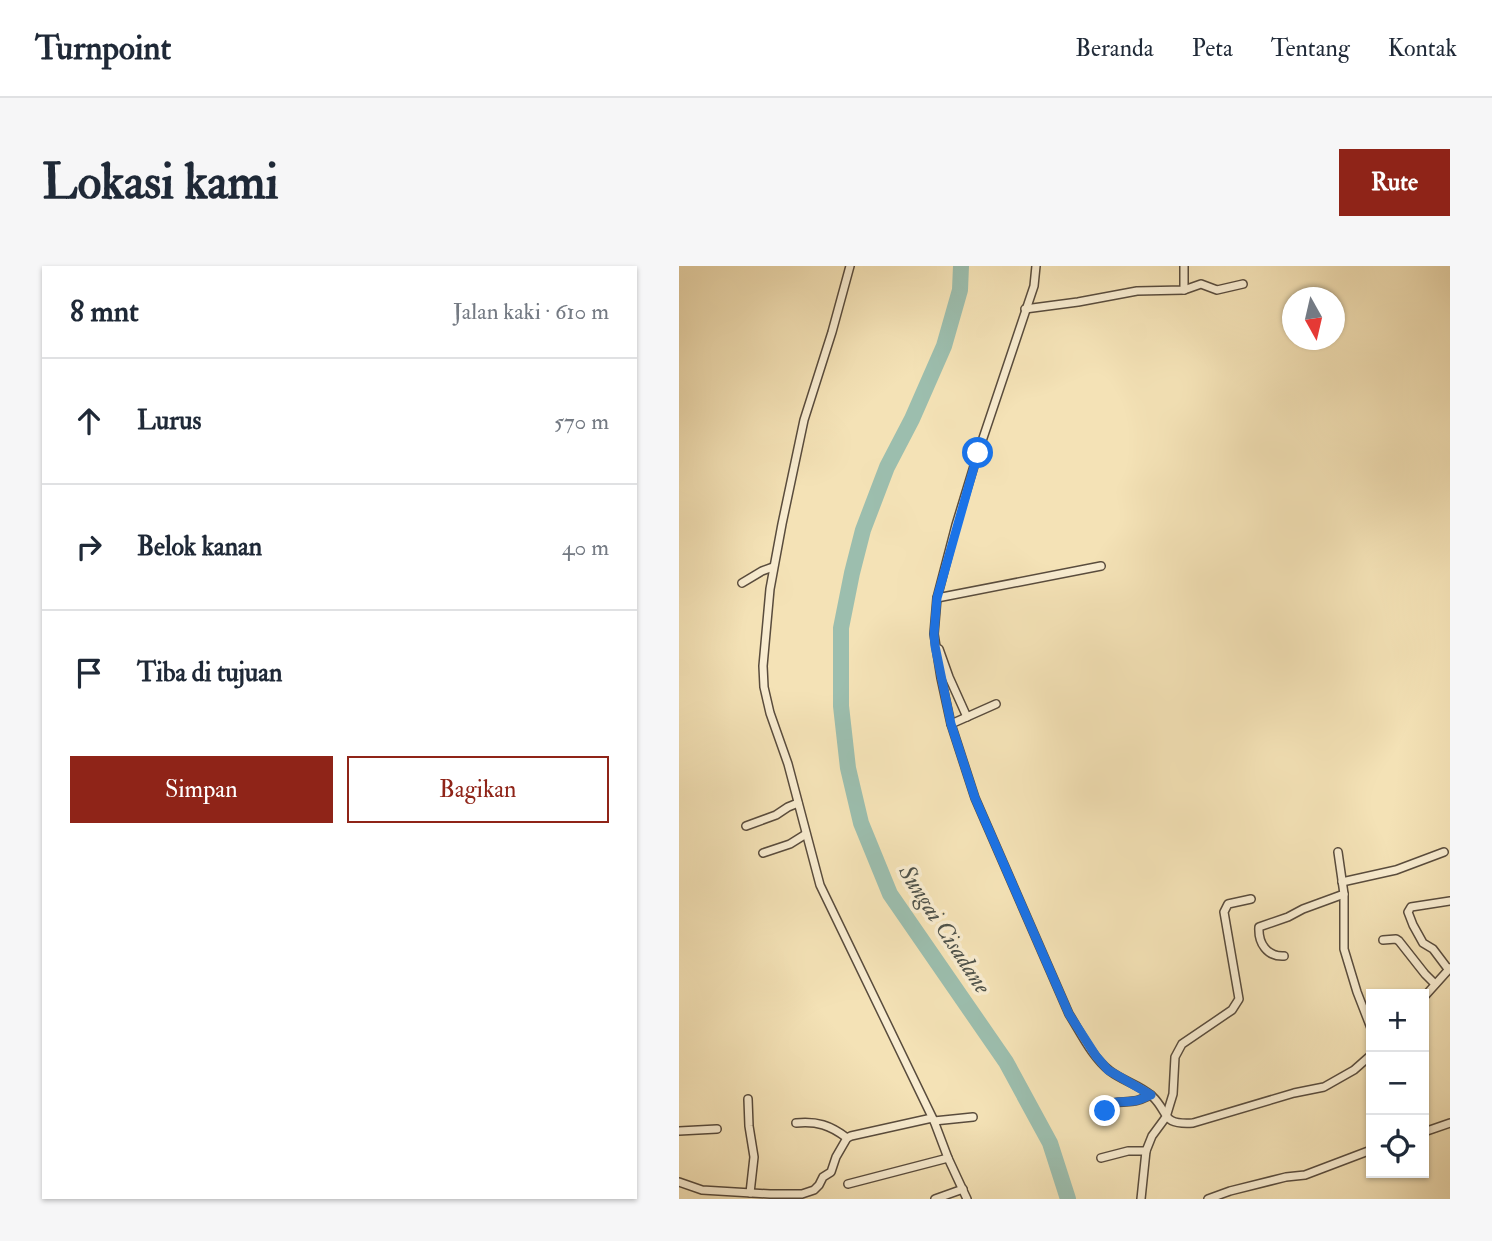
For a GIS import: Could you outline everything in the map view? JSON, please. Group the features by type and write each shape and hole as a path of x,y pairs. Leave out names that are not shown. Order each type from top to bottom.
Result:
{"street":[{"path":"850,266 804,420 773,568 763,666 764,687 769,713 787,764 821,885 933,1120 967,1199"},
{"path":"1036,266 1034,286 974,465 937,598 934,634 939,670 951,724 975,798 1069,1014 1108,1070 1151,1095 1166,1117 1180,1124 1193,1123 1294,1093 1324,1087 1354,1070 1366,1059"},
{"path":"1184,266 1184,290"},
{"path":"1025,309 1137,290 1184,290 1201,284 1217,290 1243,284"},
{"path":"937,598 1101,566"},
{"path":"742,583 773,568"},
{"path":"934,634 967,717"},
{"path":"951,724 996,704"},
{"path":"746,826 798,803"},
{"path":"763,853 790,844 806,834"},
{"path":"1338,852 1344,894 1344,948 1366,1015"},
{"path":"1342,882 1396,870 1444,852"},
{"path":"1284,956 1275,956 1264,949 1259,928 1344,894"},
{"path":"1141,1199 1146,1152 1152,1136 1166,1117 1173,1094 1174,1065 1178,1050 1182,1044 1233,1010 1239,999 1224,912 1228,904 1251,899"},
{"path":"1429,991 1449,968 1433,949 1423,943 1408,912 1411,907 1450,901"},
{"path":"1383,940 1399,941 1435,984"},
{"path":"1109,1120 1105,1111 1107,1105 1151,1095"},
{"path":"748,1099 749,1126 754,1145 750,1193"},
{"path":"679,1182 702,1189 802,1194 819,1185 823,1177 832,1170 847,1139 856,1134 933,1120 973,1117"},
{"path":"796,1123 819,1122 836,1129 847,1139"},
{"path":"1429,1130 1450,1123"},
{"path":"679,1130 717,1129"},
{"path":"1101,1158 1128,1152 1146,1152"},
{"path":"1208,1199 1286,1177 1305,1175 1366,1152"},
{"path":"848,1184 948,1158"},
{"path":"935,1199 963,1189"}],"waterway":[{"name":"Sungai Cisadane","path":"961,266 960,290 944,346 912,419 887,467 863,530 852,573 841,628 841,706 848,768 861,823 890,894 1006,1062 1050,1143 1068,1199"}],"route":[{"path":"978,453 937,598 934,634 941,678 951,724 975,798 1069,1014 1108,1070 1151,1095 1133,1101 1118,1101 1107,1105 1105,1111"}]}
